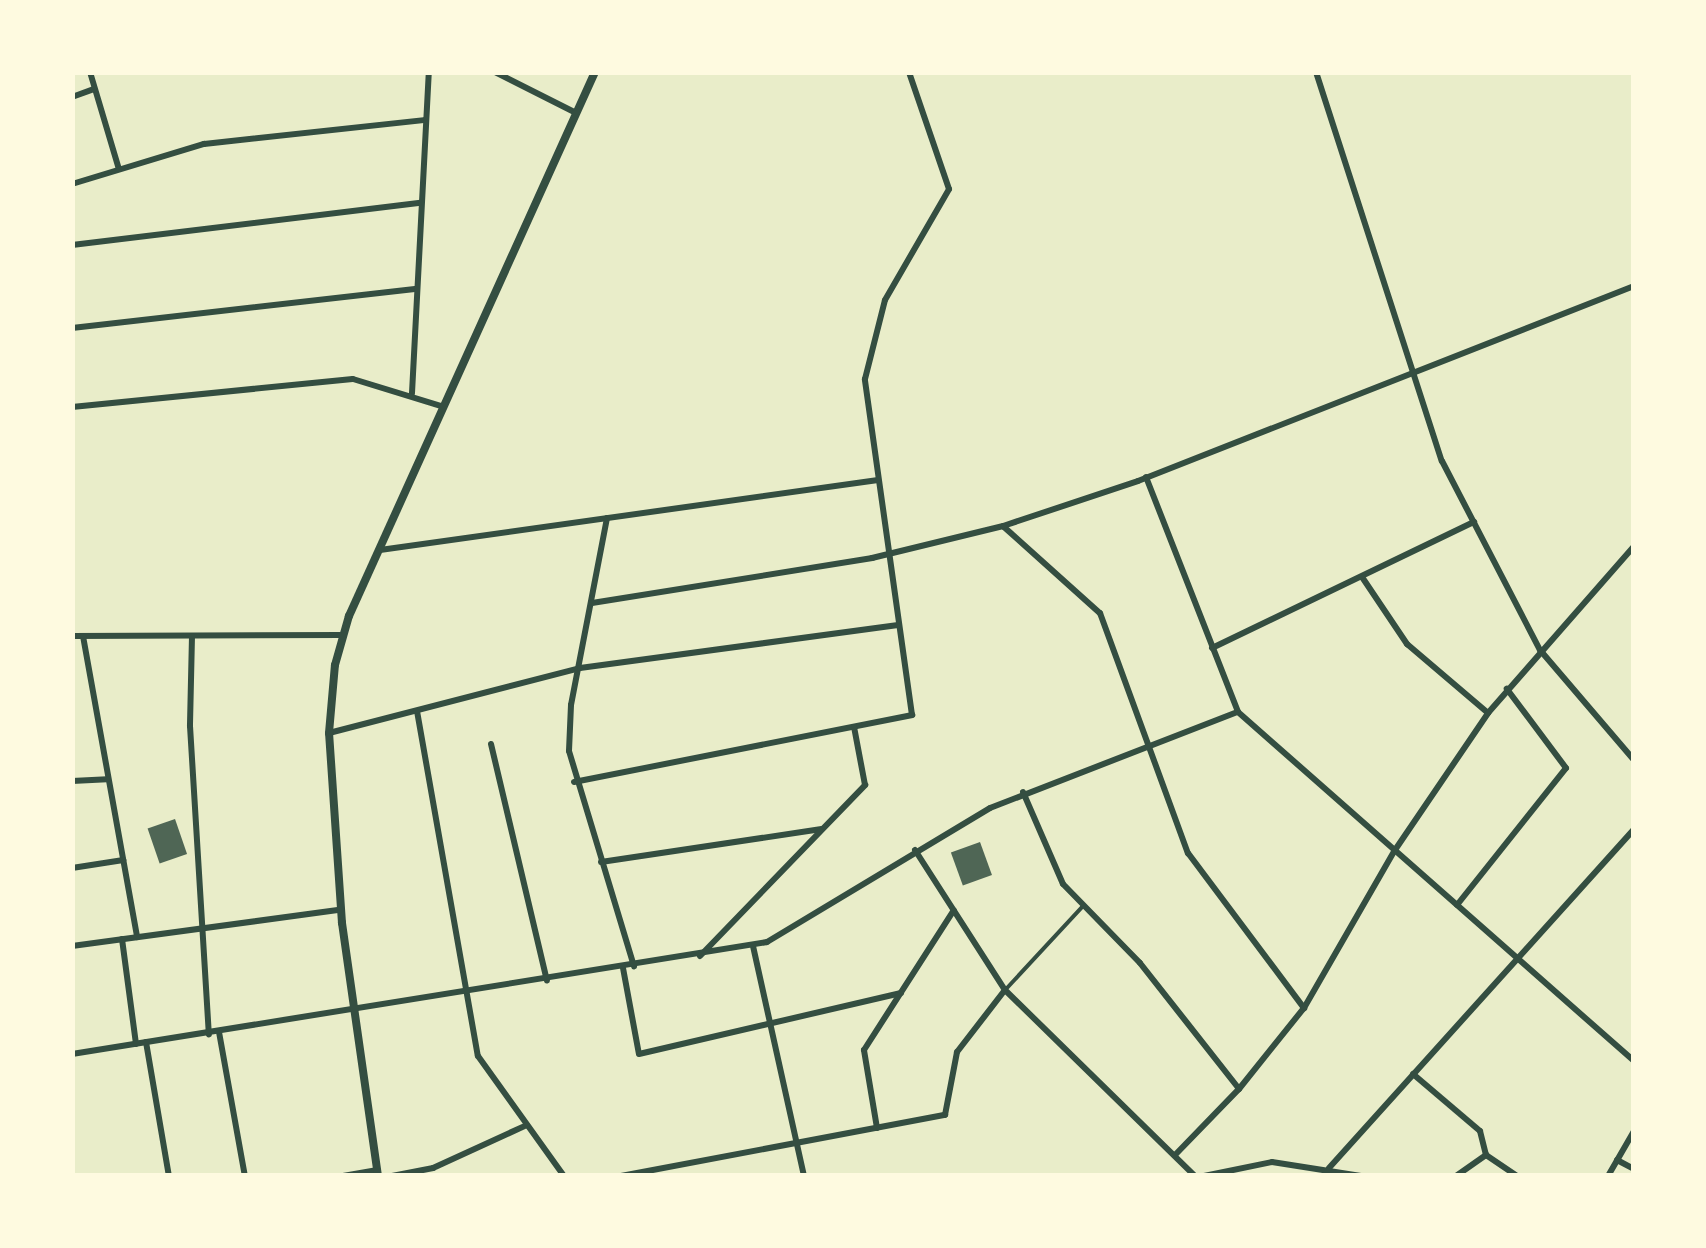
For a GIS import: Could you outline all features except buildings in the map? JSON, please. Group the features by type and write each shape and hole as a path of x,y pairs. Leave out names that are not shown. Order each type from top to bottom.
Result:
{"street":[{"path":"90,72 119,169"},
{"path":"412,393 428,72"},
{"path":"495,72 576,113"},
{"path":"343,1176 378,1172 340,910 329,733 341,635 594,72"},
{"path":"574,782 912,715 878,480 869,363 885,300 949,189 910,72"},
{"path":"1316,72 1409,371 1474,522 1540,650 1634,760"},
{"path":"72,97 94,90"},
{"path":"72,184 204,144 424,120"},
{"path":"72,246 420,203"},
{"path":"592,603 888,554 1003,526 1146,477 1634,286"},
{"path":"72,328 415,289"},
{"path":"72,407 353,378 412,393 444,407"},
{"path":"1146,477 1238,712 1634,1061"},
{"path":"380,550 878,480"},
{"path":"607,518 568,728 574,782 634,966"},
{"path":"1212,648 1474,522"},
{"path":"1003,526 1100,614 1144,745 1195,866 1304,1008"},
{"path":"1175,1156 1239,1089 1304,1008 1395,850 1488,713 1634,546"},
{"path":"1362,576 1407,644 1488,713"},
{"path":"329,733 580,668 898,625"},
{"path":"72,636 341,635"},
{"path":"82,636 137,937"},
{"path":"192,636 201,929 209,1034"},
{"path":"1457,905 1566,768 1507,689"},
{"path":"416,710 446,850 464,993 478,1056 564,1176"},
{"path":"72,1054 753,946 823,913 915,850 1023,792 1238,712"},
{"path":"699,957 865,785 854,726"},
{"path":"491,744 547,980"},
{"path":"72,782 107,778"},
{"path":"1023,792 1063,884 1082,908 1140,963 1239,1089"},
{"path":"601,862 823,828"},
{"path":"1328,1168 1633,829"},
{"path":"915,850 1005,990 1195,1176"},
{"path":"72,868 123,860"},
{"path":"72,946 340,910"},
{"path":"878,1128 864,1050 954,910"},
{"path":"122,940 136,1044"},
{"path":"753,946 794,1145 804,1176"},
{"path":"622,968 639,1054 769,1027 901,993"},
{"path":"621,1176 945,1115 956,1052 1005,990"},
{"path":"219,1032 245,1176"},
{"path":"146,1042 169,1176"},
{"path":"1413,1074 1480,1131 1486,1154 1518,1176"},
{"path":"392,1176 433,1168 528,1125"},
{"path":"1608,1176 1634,1131"},
{"path":"1456,1176 1486,1154"},
{"path":"1617,1160 1634,1170"},
{"path":"1204,1176 1245,1172 1272,1162 1361,1176"},
{"path":"676,1166 679,1176"}],"lane":[{"path":"1005,990 1082,908"}]}
